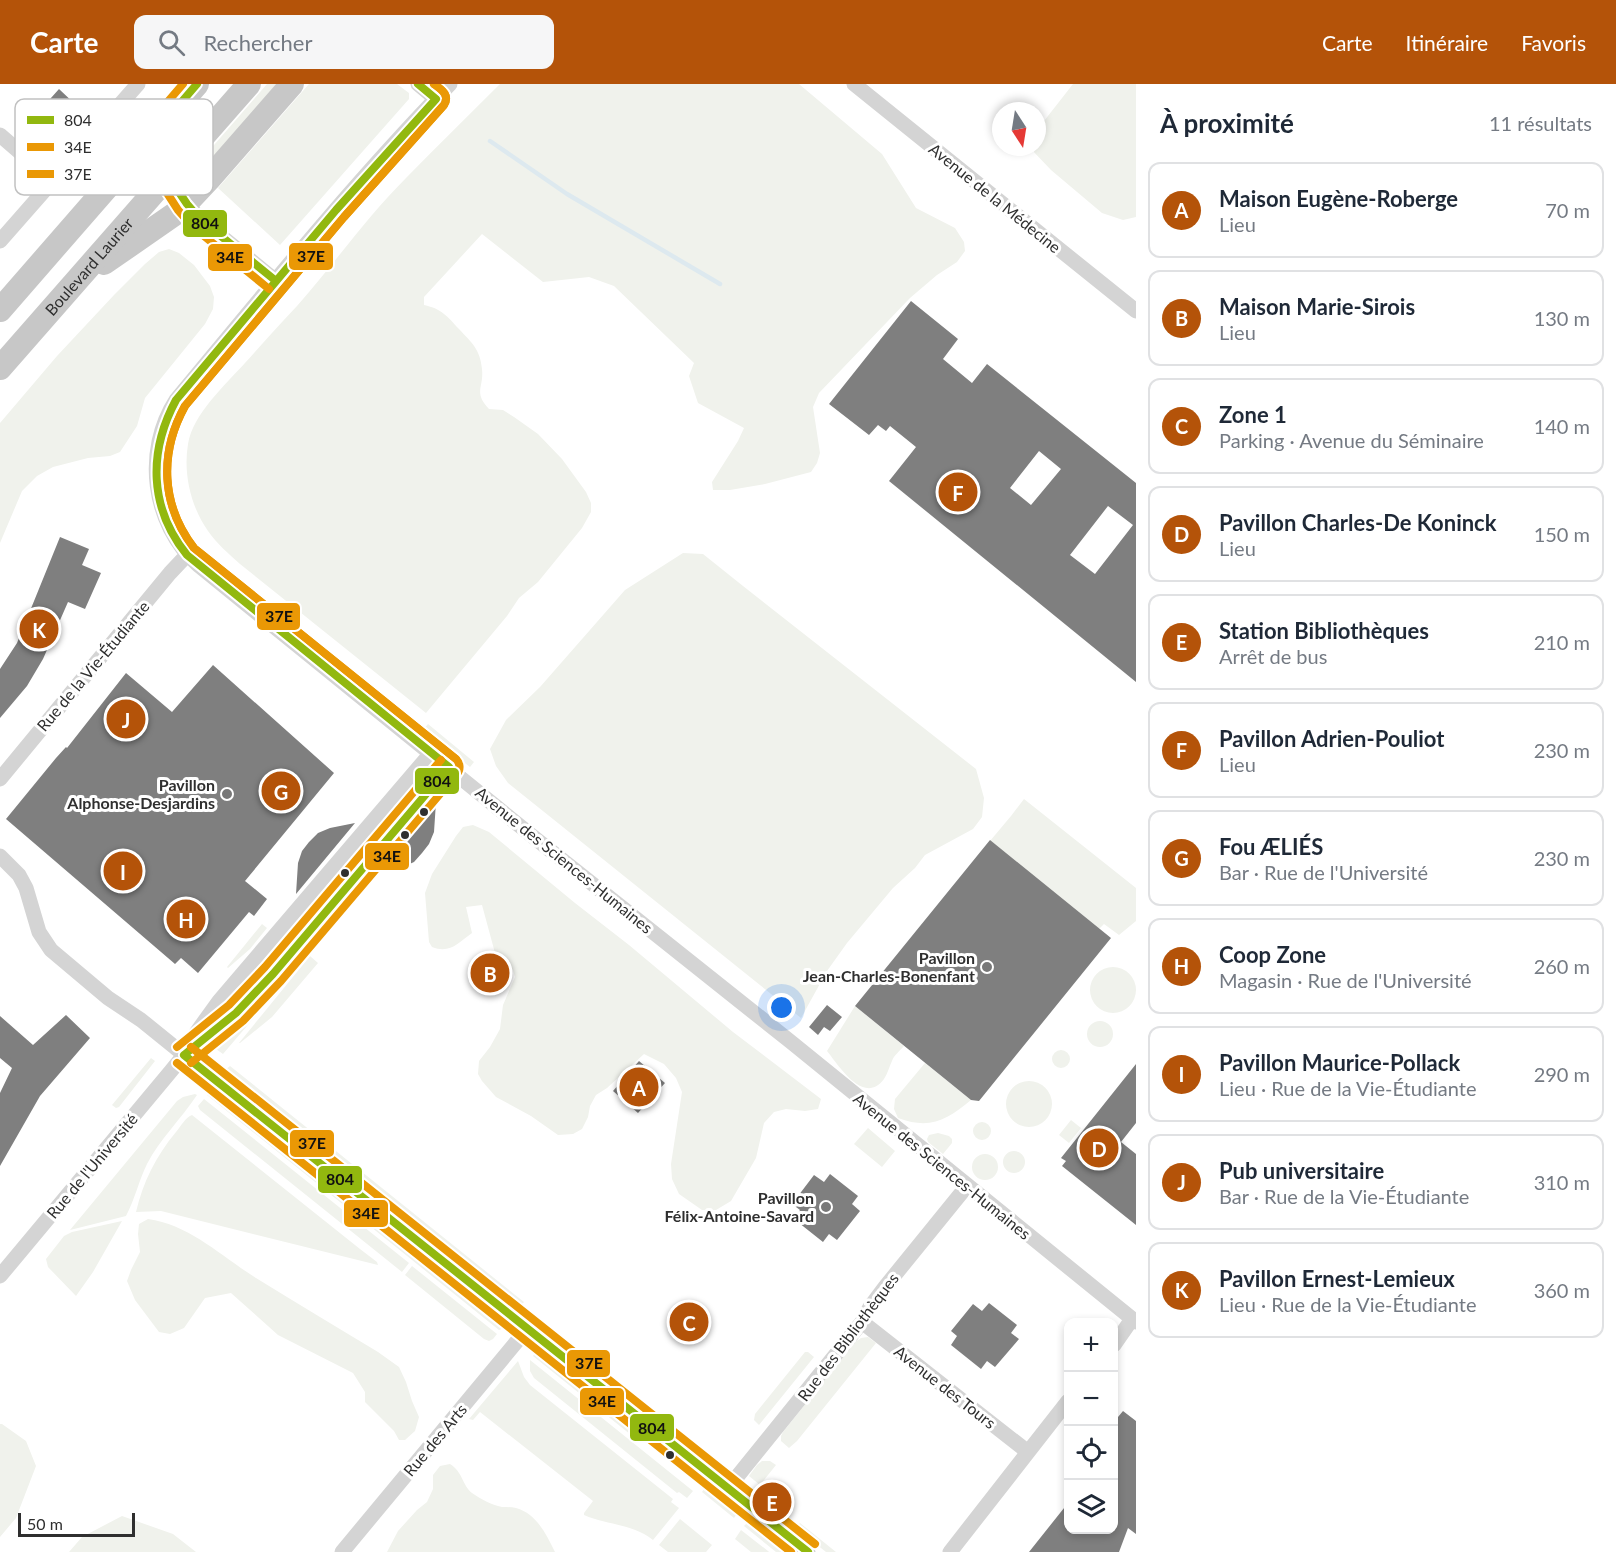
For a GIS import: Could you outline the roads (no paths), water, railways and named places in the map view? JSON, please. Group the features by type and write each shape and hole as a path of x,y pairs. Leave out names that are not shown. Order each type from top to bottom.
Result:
{"main road":[{"path":"183,99 196,84"},
{"name":"Boulevard Laurier","path":"213,125 249,84"},
{"path":"213,174 292,84"},
{"path":"0,310 100,195"},
{"name":"Boulevard Laurier","path":"0,368 151,195"},
{"path":"68,290 172,216 195,195"}],"street":[{"path":"125,99 138,84"},
{"path":"418,84 436,99 450,84"},
{"name":"Avenue de la Médecine","path":"854,84 1136,311"},
{"name":"Avenue des Sciences-Humaines","path":"436,99 276,280 176,400 168,413 157,450 156,464 159,494 165,517 174,536 187,555 1134,1321"},
{"path":"0,135 15,148"},
{"path":"0,240 39,195"},
{"path":"181,195 207,225 276,280"},
{"name":"Rue de la Vie-Étudiante","path":"0,779 187,555"},
{"name":"Rue de l'Université","path":"184,1055 194,1035 219,1001 430,753"},
{"name":"Rue de l'Université","path":"0,1276 184,1055 236,1012 273,975 449,767"},
{"path":"0,856 19,874 26,888 39,933 51,950 108,998 141,1020 808,1552"},
{"name":"Rue des Bibliothèques","path":"728,1488 862,1322 875,1299 967,1186"},
{"path":"1118,1339 1134,1321"},
{"name":"Avenue des Tours","path":"862,1322 1032,1446"},
{"name":"Rue des Arts","path":"342,1552 522,1323"},
{"path":"950,1552 1064,1406"}],"waterway":[{"path":"490,141 567,194 720,284"}],"place":[{"name":"Pavillon Adrien-Pouliot","path":"958,492"},
{"name":"Pavillon Ernest-Lemieux","path":"39,629"},
{"name":"Pub universitaire","path":"126,719"},
{"name":"Fou ÆLIÉS","path":"281,791"},
{"name":"Pavillon Alphonse-Desjardins","path":"227,794"},
{"name":"Pavillon Maurice-Pollack","path":"123,871"},
{"name":"Coop Zone","path":"186,919"},
{"name":"Pavillon Jean-Charles-Bonenfant","path":"987,967"},
{"name":"Maison Marie-Sirois","path":"490,973"},
{"name":"Maison Eugène-Roberge","path":"639,1087"},
{"name":"Pavillon Charles-De Koninck","path":"1099,1148"},
{"name":"Pavillon Félix-Antoine-Savard","path":"826,1207"},
{"name":"Zone 1","path":"689,1322"},
{"name":"Station Bibliothèques","path":"772,1502"}]}
